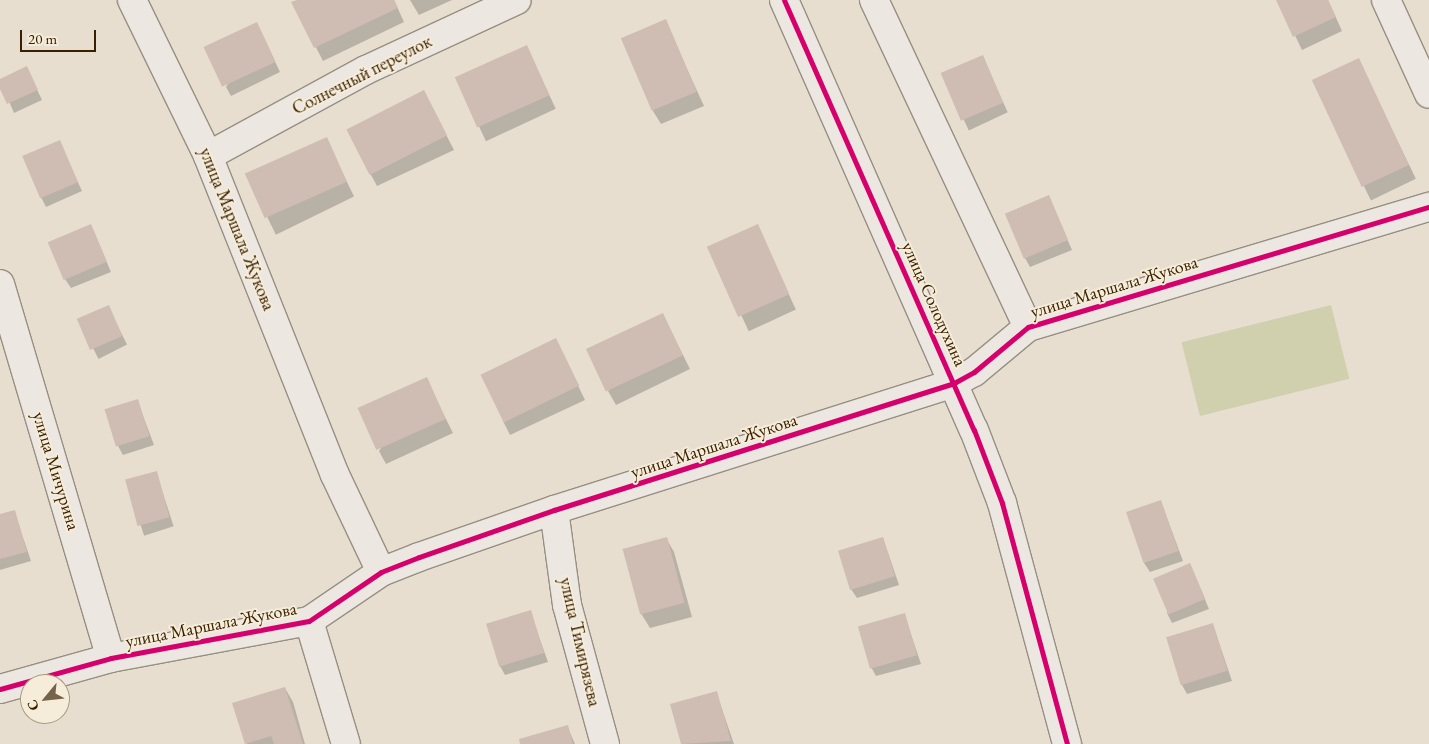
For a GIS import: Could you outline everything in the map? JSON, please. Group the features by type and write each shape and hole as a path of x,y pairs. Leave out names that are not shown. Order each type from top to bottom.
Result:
{"street":[{"name":"улица Маршала Жукова","path":"132,0 208,156 335,474 381,572"},
{"name":"Солнечный переулок","path":"208,156 366,70 517,0"},
{"name":"улица Солодухина","path":"784,0 954,383 1002,503 1067,744"},
{"path":"874,0 1028,327"},
{"path":"1386,0 1429,94"},
{"name":"улица Маршала Жукова","path":"0,689 111,658 309,621 381,572 554,510 954,383 974,372 1028,327 1429,207"},
{"name":"улица Мичурина","path":"0,284 111,658"},
{"name":"улица Тимирязева","path":"554,510 567,605 605,744"},
{"path":"309,621 346,744"}],"green space":[{"path":"1331,305 1349,379 1200,416 1182,342"}],"building":[{"path":"297,0 394,0 398,8 314,48 291,2"},
{"path":"1276,0 1328,0 1336,17 1293,37"},
{"path":"666,19 697,92 652,111 621,38"},
{"path":"257,22 276,62 222,87 204,47"},
{"path":"527,45 549,95 477,127 455,77"},
{"path":"983,55 1003,103 961,121 941,73"},
{"path":"1359,58 1409,165 1362,187 1312,80"},
{"path":"27,66 38,90 7,104 0,89 0,79"},
{"path":"424,90 447,135 370,175 346,129"},
{"path":"327,137 347,182 265,218 245,174"},
{"path":"60,140 78,182 40,198 22,156"},
{"path":"1049,195 1068,240 1024,259 1005,214"},
{"path":"91,224 107,262 64,280 48,242"},
{"path":"758,224 789,294 738,317 707,247"},
{"path":"109,305 122,336 90,350 77,319"},
{"path":"663,313 683,356 606,392 586,349"},
{"path":"556,338 579,386 504,422 481,375"},
{"path":"427,377 446,419 376,450 358,408"},
{"path":"138,399 149,436 116,447 105,409"},
{"path":"157,471 169,517 138,526 125,480"},
{"path":"1161,500 1179,551 1144,563 1126,512"},
{"path":"15,510 27,552 0,559 0,514"},
{"path":"667,537 685,603 640,615 623,549"},
{"path":"883,537 895,576 850,590 838,551"},
{"path":"1190,563 1205,599 1168,615 1153,579"},
{"path":"531,610 544,653 499,667 486,624"},
{"path":"905,613 917,655 870,669 858,627"},
{"path":"1213,623 1228,671 1181,685 1166,637"},
{"path":"285,687 303,744 274,744 271,736 245,744 232,703"},
{"path":"717,691 731,741 681,744 670,704"},
{"path":"568,725 573,744 520,744 519,739"}],"cycle path":[{"path":"784,0 974,430 1002,503 1067,744"},
{"path":"0,689 111,658 309,621 381,572 419,557 554,510 954,383 974,372 1028,327 1429,207"}]}
